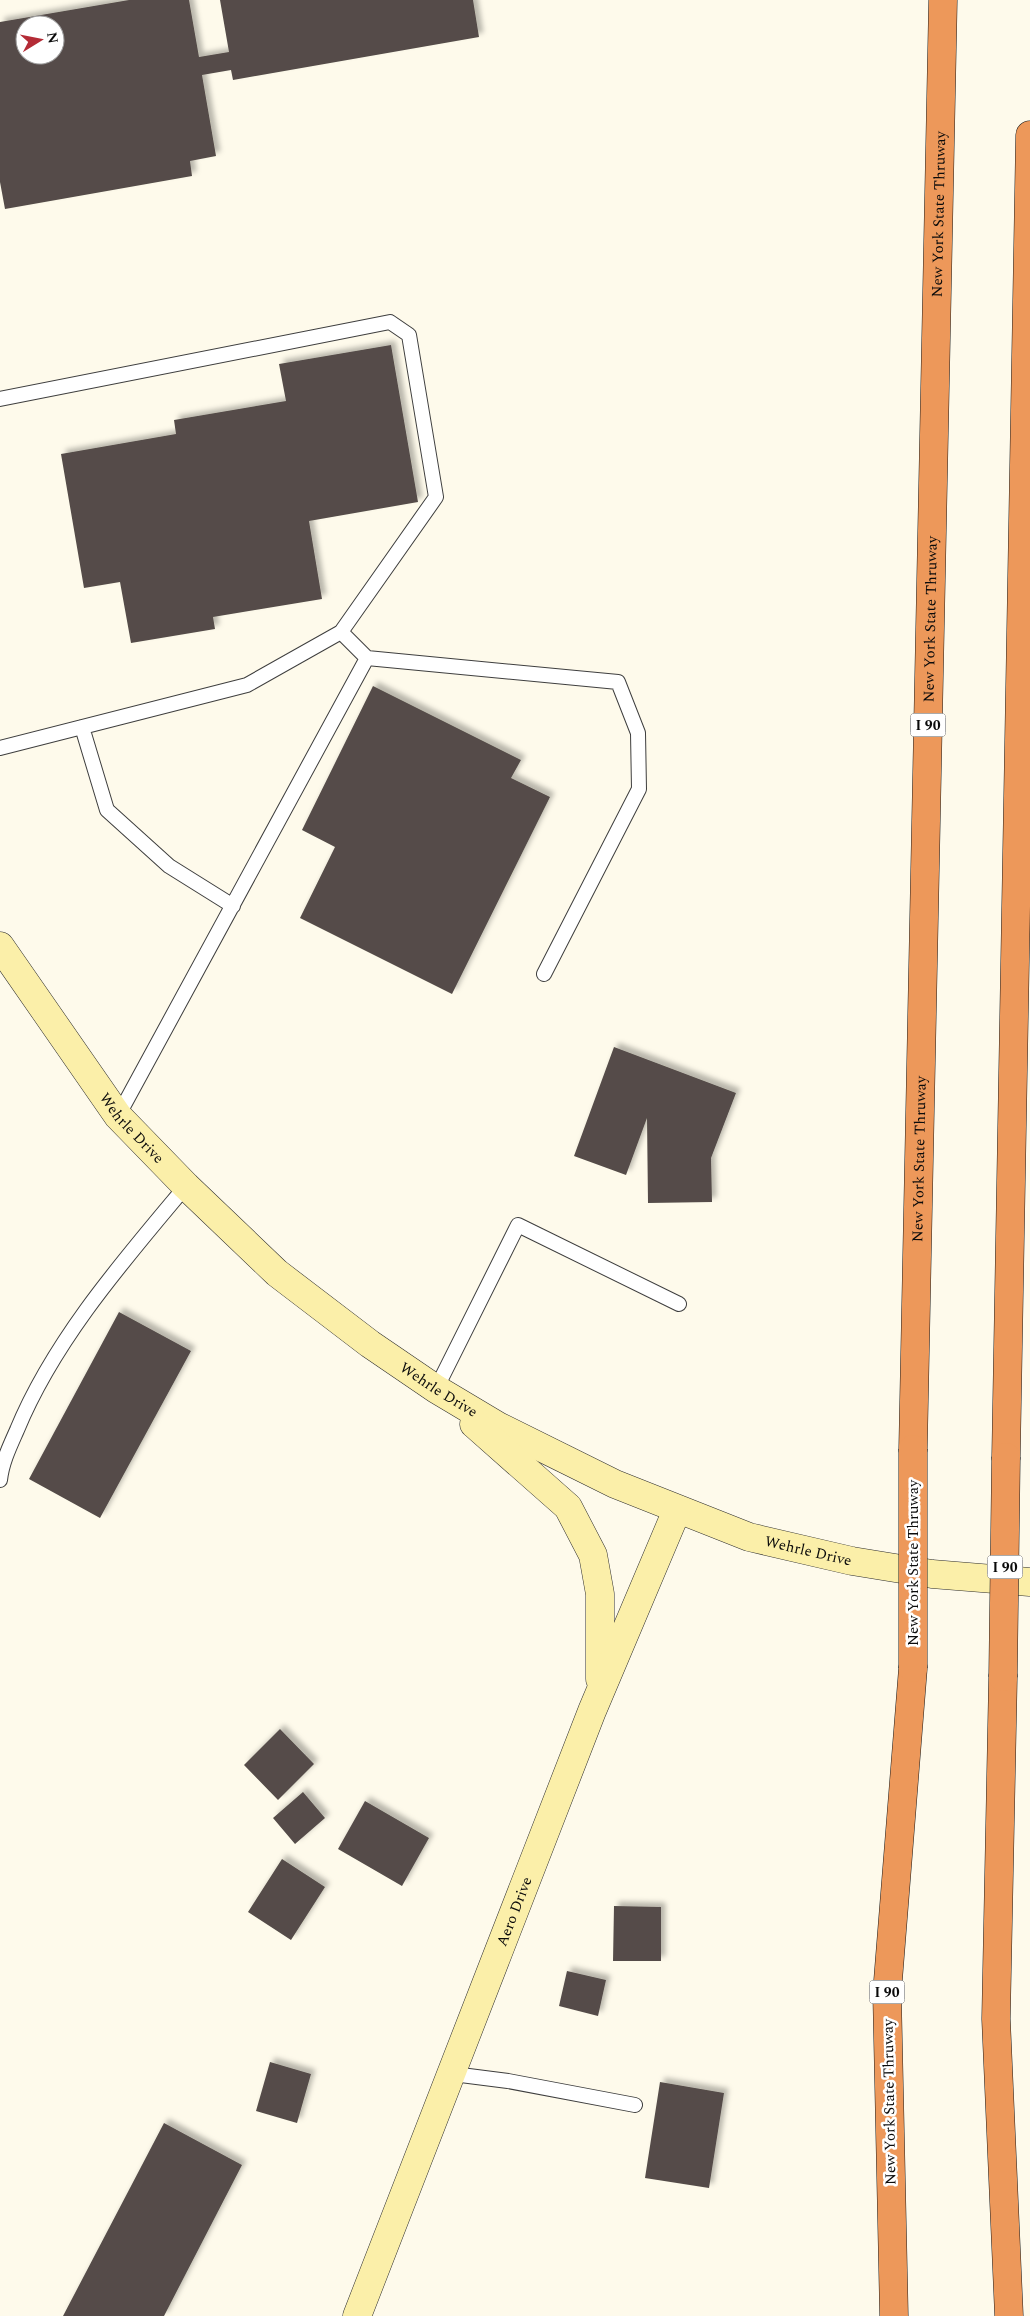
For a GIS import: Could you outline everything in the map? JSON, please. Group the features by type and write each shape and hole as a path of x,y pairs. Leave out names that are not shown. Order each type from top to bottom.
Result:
{"highway":[{"name":"New York State Thruway","path":"894,2316 887,1993 913,1668 913,1449 943,0"},
{"name":"I 90","path":"1009,2316 996,2019 1004,1677 1006,1457 1030,135"}],"street":[{"name":"Wehrle Drive","path":"0,946 118,1116 186,1186 278,1273 370,1344 436,1389 498,1426 606,1480 677,1510 749,1537 852,1561 932,1574 1030,1582"},
{"path":"436,1389 568,1507 593,1555 600,1594 600,1692"},
{"name":"Aero Drive","path":"358,2316 600,1692 677,1510"}],"lane":[{"path":"0,399 390,322 409,335 436,497 341,632 246,685 0,748"},
{"path":"341,632 367,658 618,682 638,733 639,790 544,974"},
{"path":"118,1116 367,658"},
{"path":"82,726 107,810 168,866 233,906"},
{"path":"0,1480 2,1467 31,1396 103,1285 186,1186"},
{"path":"436,1389 518,1226 679,1304"},
{"path":"453,2074 508,2080 635,2105"}],"building":[{"path":"129,0 189,0 199,57 229,52 220,0 473,0 479,37 233,80 231,70 202,75 216,156 190,161 192,176 5,209 0,182 0,22 15,19 15,65 65,65 65,15 41,15"},
{"path":"391,345 418,502 309,521 322,599 213,617 215,629 131,643 120,582 84,588 61,454 176,434 174,420 286,401 279,364"},
{"path":"373,686 521,760 511,778 550,797 452,994 300,918 335,847 302,830"},
{"path":"614,1047 736,1093 711,1158 712,1202 648,1203 647,1118 626,1175 574,1156"},
{"path":"119,1312 191,1351 100,1518 29,1479"},
{"path":"280,1729 314,1764 278,1800 244,1765"},
{"path":"303,1792 325,1818 295,1844 273,1818"},
{"path":"365,1801 429,1838 402,1886 338,1849"},
{"path":"282,1859 325,1887 291,1940 248,1912"},
{"path":"614,1906 661,1907 661,1961 613,1961"},
{"path":"567,1971 606,1980 598,2016 559,2006"},
{"path":"270,2062 311,2074 297,2123 256,2111"},
{"path":"660,2082 724,2093 709,2188 645,2178"},
{"path":"164,2123 242,2165 164,2316 63,2316"}]}
